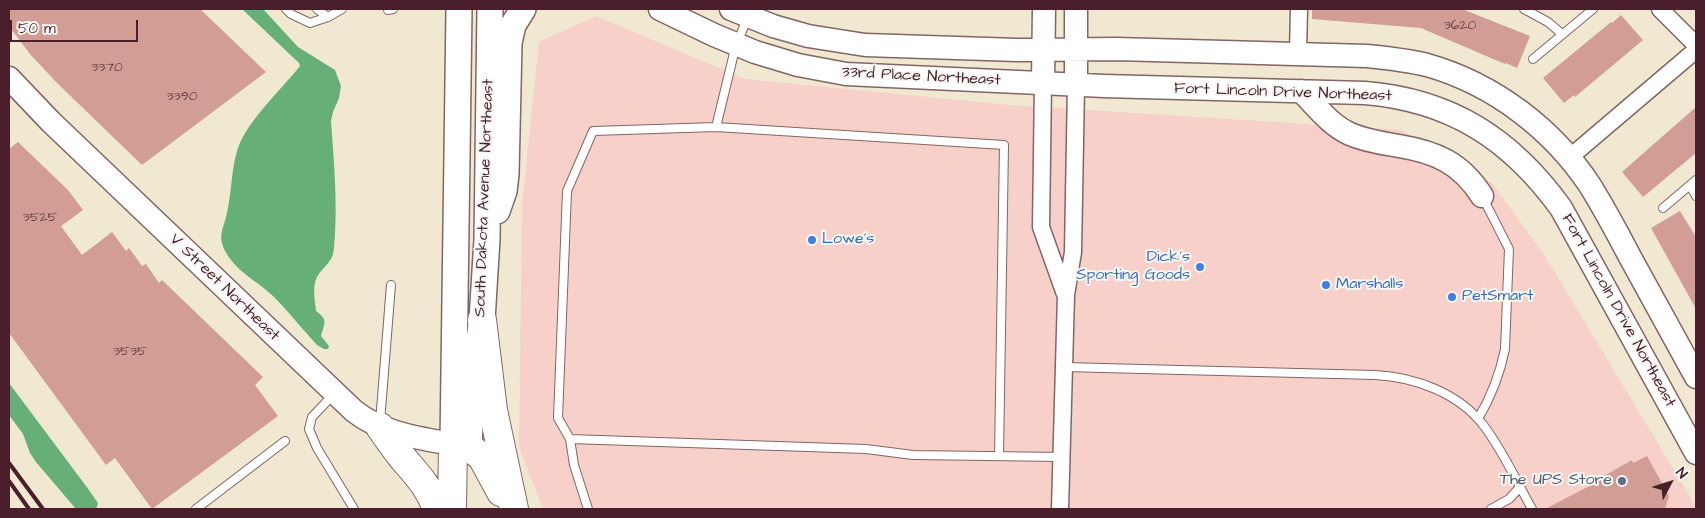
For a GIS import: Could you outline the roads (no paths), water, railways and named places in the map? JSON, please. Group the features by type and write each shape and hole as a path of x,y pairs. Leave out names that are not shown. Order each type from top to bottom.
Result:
{"highway":[{"path":"482,320 493,410 514,509"},
{"path":"380,427 402,457 421,478 437,509"},
{"path":"452,509 461,445"},
{"path":"461,445 470,509"},
{"path":"461,445 482,457 509,509"}],"main road":[{"name":"South Dakota Avenue Northeast","path":"459,9 461,445"},
{"name":"South Dakota Avenue Northeast","path":"461,445 482,320 487,239 490,9"},
{"path":"487,239 504,191 507,157 509,42 513,25 523,9"}],"street":[{"name":"33rd Place Northeast","path":"660,9 736,45 790,63 846,74 888,78 1043,83"},
{"path":"1044,9 1041,227 1066,295"},
{"path":"1060,509 1066,295 1073,252 1076,9"},
{"path":"1298,53 1299,9"},
{"path":"1660,9 1696,44"},
{"name":"33rd Place Northeast","path":"740,13 808,36 850,43 895,46 1044,49"},
{"path":"1044,49 1298,53 1388,58 1443,70 1476,85 1514,106 1543,130 1569,158 1600,202 1696,377"},
{"path":"1569,158 1696,50"},
{"name":"V Street Northeast","path":"9,78 51,122 362,417 380,427 408,435 461,445"},
{"name":"Fort Lincoln Drive Northeast","path":"1043,83 1386,95 1424,104 1458,117 1476,127 1523,162 1561,208 1696,453"},
{"path":"1301,91 1332,123 1349,134 1377,143 1424,151 1448,161 1468,176 1482,196"}],"lane":[{"path":"286,9 291,14 310,23 328,17 342,9"},
{"path":"317,9 328,17"},
{"path":"1524,9 1548,22 1562,34"},
{"path":"1533,60 1593,9"},
{"path":"716,128 736,45 740,13"},
{"path":"588,509 574,465 570,439 558,418 567,191 593,131 716,128 1004,145 999,456"},
{"path":"1663,208 1693,183 1696,196"},
{"path":"1478,419 1497,380 1505,349 1509,249 1482,196"},
{"path":"380,427 391,285"},
{"path":"1064,367 1401,377 1437,390 1464,407 1478,419 1490,435 1532,509"},
{"path":"335,393 312,417 309,429 317,448 354,509"},
{"path":"570,439 826,447 913,454 1062,457"},
{"path":"196,509 285,441"},
{"path":"1491,509 1509,499 1520,487"}],"railway":[{"path":"9,463 43,509"},
{"path":"9,481 29,509"}],"place":[{"name":"Lowe's","path":"812,240"},
{"name":"Dick's Sporting Goods","path":"1200,267"},
{"name":"Marshalls","path":"1326,285"},
{"name":"PetSmart","path":"1452,297"},
{"name":"The UPS Store","path":"1622,481"}]}
